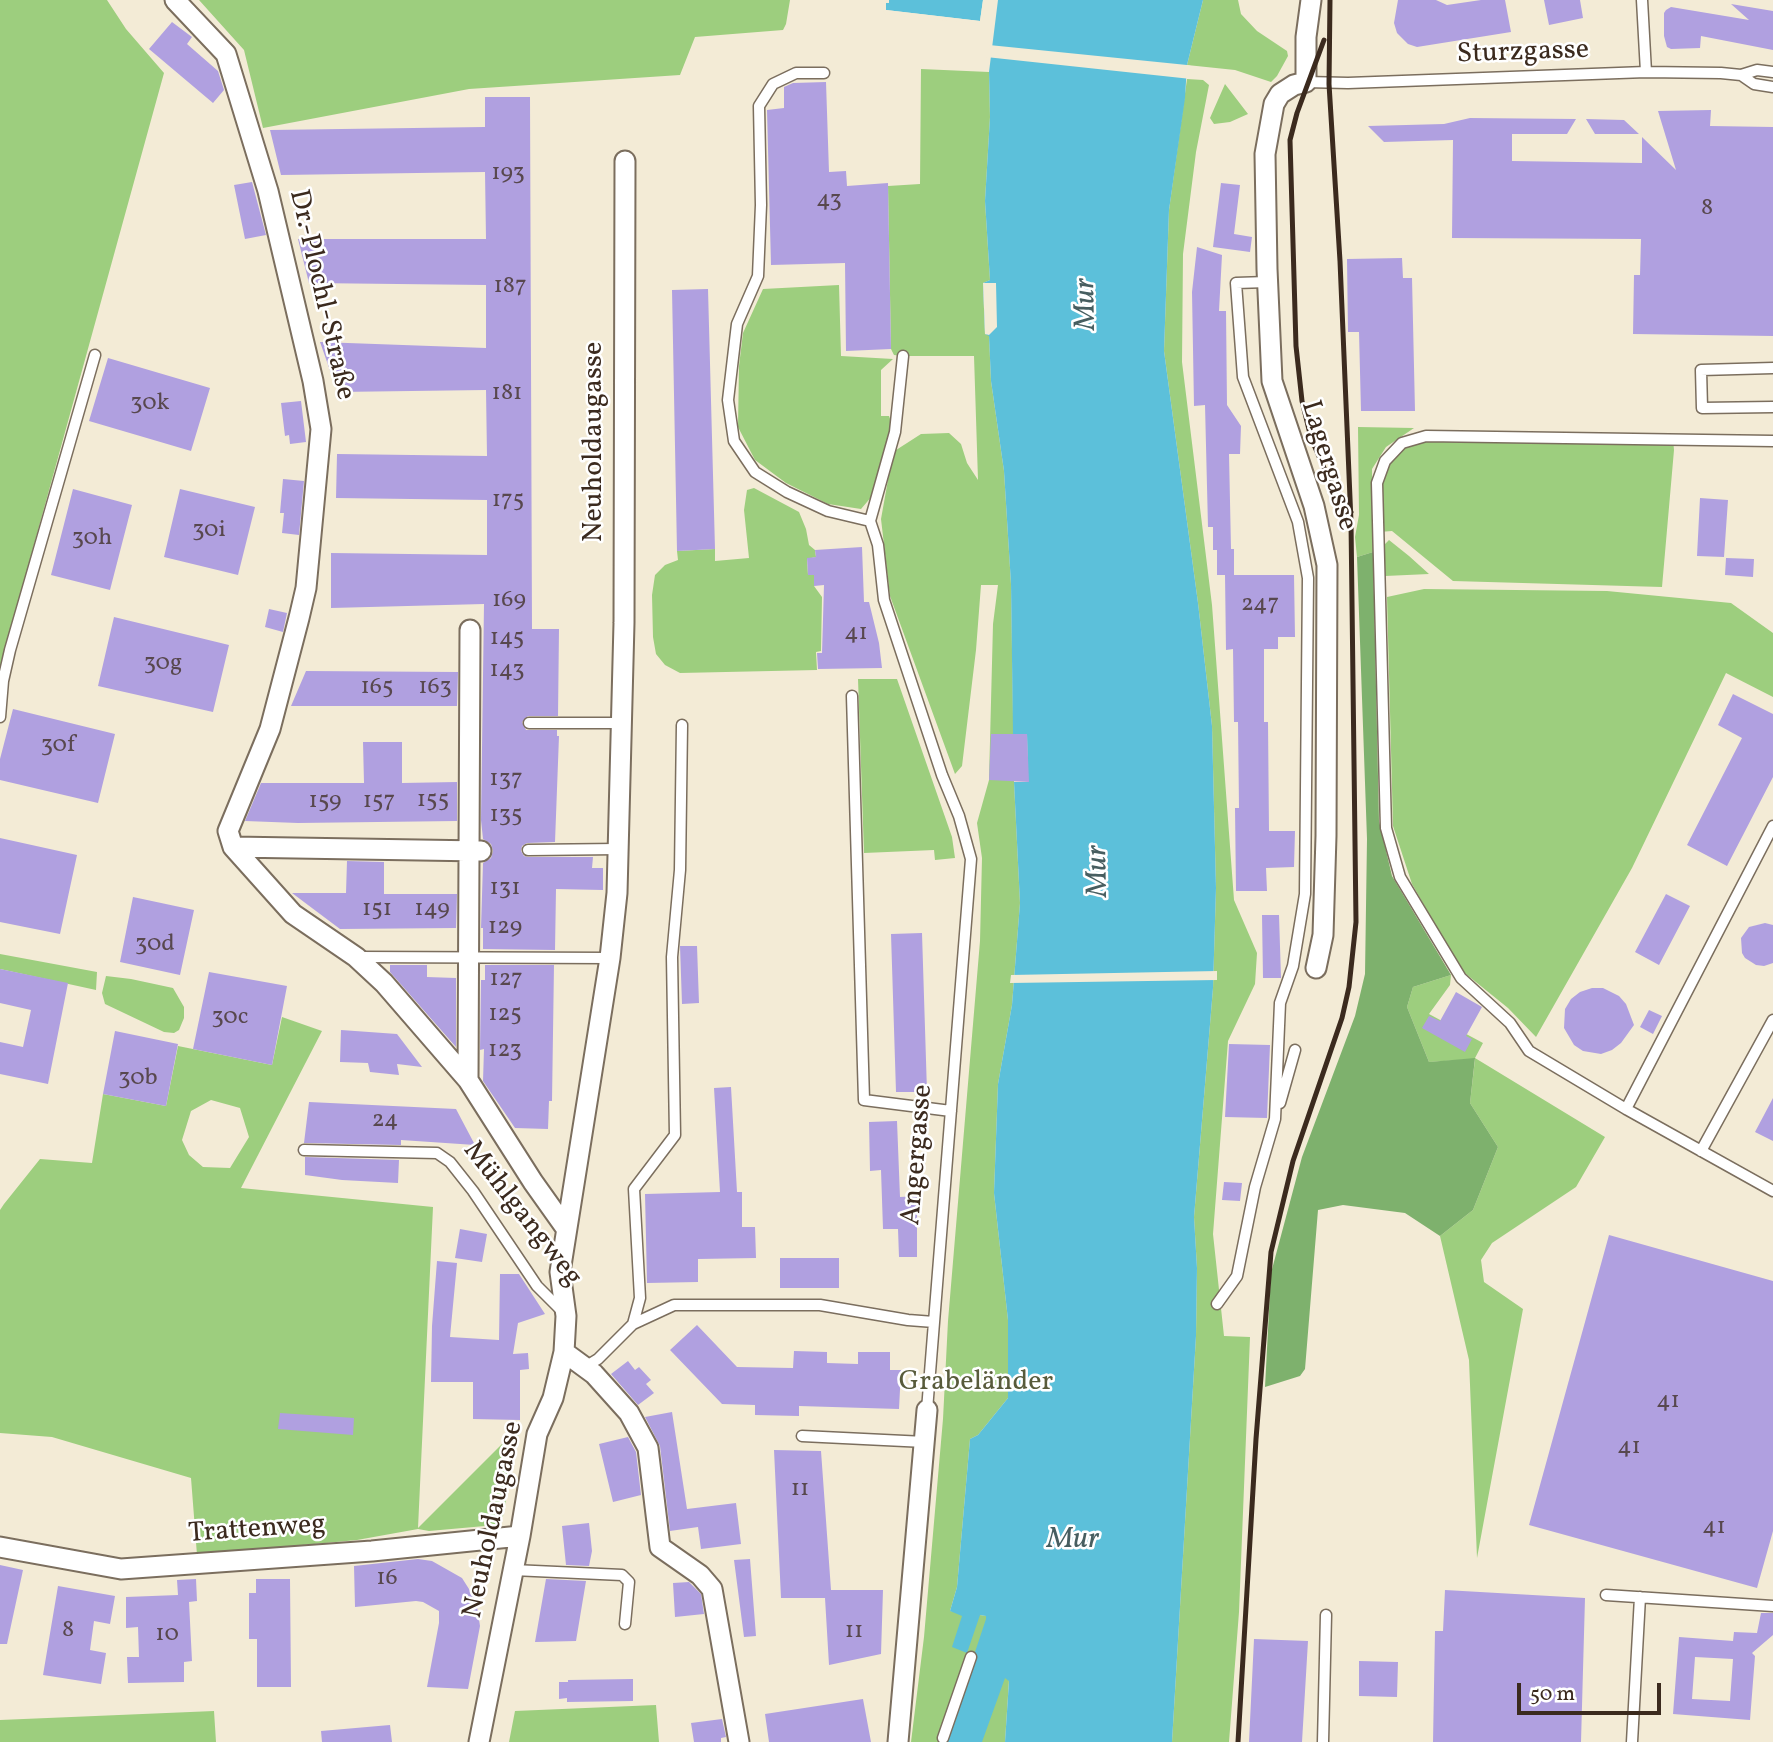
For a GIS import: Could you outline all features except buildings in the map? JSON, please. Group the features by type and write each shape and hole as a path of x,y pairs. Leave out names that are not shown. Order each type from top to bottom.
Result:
{"street":[{"name":"Dr.-Plochl-Straße","path":"175,0 226,54 268,191 313,382 321,429 306,588 270,729 228,831 233,847"},
{"path":"1306,82 1306,37 1311,0"},
{"name":"Lagergasse","path":"1306,82 1294,85 1280,94 1274,104 1265,154 1272,381 1314,506 1327,565 1323,935 1316,968"},
{"name":"Neuholdaugasse","path":"479,1742 520,1536 537,1434 553,1398 564,1352 566,1316 559,1272 610,958 617,893 624,623 625,161"},
{"path":"468,1080 470,958 477,851 470,630"},
{"path":"233,847 477,851"},
{"path":"233,847 293,914 356,957 384,983 468,1080 565,1227"},
{"path":"564,1352 594,1374 629,1413 648,1448 660,1547 700,1575 712,1589 738,1742"},
{"name":"Angergasse","path":"898,1742 927,1410"},
{"name":"Trattenweg","path":"0,1547 121,1569 372,1551 520,1536"}],"lane":[{"path":"1642,0 1646,72"},
{"name":"Sturzgasse","path":"1306,82 1646,72 1741,75 1756,69 1773,72"},
{"path":"824,73 796,73 773,84 759,106 761,205 758,276 737,324 728,400 734,442 755,472 786,492 828,511 870,521 895,432 903,356"},
{"name":"Sturzgasse","path":"1741,75 1754,84 1773,87"},
{"path":"1267,282 1236,283 1243,377 1298,522 1308,579 1305,894 1293,966 1280,1003 1275,1119"},
{"path":"0,717 3,681 10,650 95,355"},
{"path":"1773,368 1701,370 1702,408 1773,407"},
{"path":"1773,441 1426,436 1402,443 1385,461 1377,483 1386,828 1400,877 1461,978 1510,1023 1529,1051 1773,1191"},
{"name":"Angergasse","path":"870,521 878,545 888,612 942,775 960,816 971,859 927,1410"},
{"path":"852,696 864,1100 951,1111"},
{"path":"529,723 620,723"},
{"path":"632,1324 640,1298 634,1189 675,1135 671,957 680,870 682,725"},
{"path":"1307,745 1327,746"},
{"path":"1626,1109 1773,826"},
{"path":"528,850 618,849"},
{"path":"356,957 610,958"},
{"path":"1701,1151 1773,1020"},
{"path":"1217,1304 1237,1276 1255,1187 1295,1050"},
{"name":"Mühlgangweg","path":"304,1150 437,1153 450,1162 473,1191 537,1286 566,1316"},
{"path":"585,1367 598,1359 632,1324 674,1305 820,1305 934,1322"},
{"path":"802,1436 925,1442"},
{"path":"513,1570 622,1575 629,1581 625,1624"},
{"path":"1606,1595 1773,1606"},
{"path":"1632,1742 1640,1597"},
{"path":"1323,1742 1326,1615"},
{"path":"943,1738 971,1657"}],"green space":[{"path":"0,0 107,0 126,29 164,73 0,668"},
{"path":"199,0 790,0 783,30 695,37 680,75 469,89 263,128 244,50"},
{"path":"1203,0 1238,0 1241,14 1257,31 1287,51 1288,56 1271,82 1235,70 1187,65"},
{"name":"Grabeländer","path":"921,69 989,72 990,117 985,201 990,280 983,283 985,334 989,335 991,381 1004,471 1011,584 1014,782 1020,903 1012,1005 998,1084 994,1193 1008,1320 1008,1398 978,1435 970,1439 957,1587 950,1611 987,1616 1009,1680 1005,1742 911,1742 924,1637 943,1419 948,1321 980,941 982,858 977,823 989,780 993,624 998,585 981,585 962,766 955,774 890,596 881,519 893,452 921,434 949,433 961,444 967,463 978,480 974,356 903,356 894,355 891,349 888,186 920,184"},
{"path":"1187,79 1203,80 1209,85 1196,152 1183,254 1182,362 1212,605 1234,900 1257,953 1255,984 1228,1041 1213,1234 1224,1336 1250,1337 1239,1612 1229,1742 1172,1742 1196,1336 1197,1268 1194,1217 1213,988 1216,888 1212,726 1164,351 1169,210"},
{"path":"1225,84 1248,114 1230,122 1214,124 1210,118"},
{"path":"839,285 841,356 893,359 881,370 881,416 889,416 892,424 873,495 861,509 828,504 786,483 755,460 738,427 739,366 743,333 763,289"},
{"path":"1358,427 1414,428 1386,447 1372,469 1373,552 1357,557 1355,537 1359,515"},
{"path":"1426,436 1673,439 1662,587 1453,581 1392,531 1379,532 1377,483 1402,443"},
{"path":"754,488 799,512 809,545 815,550 816,557 807,559 808,575 814,575 814,586 822,597 821,651 816,652 817,670 680,673 665,665 656,654 652,595 655,575 665,565 678,560 677,551 715,549 715,561 749,558 744,510 747,490"},
{"path":"1389,540 1429,574 1385,576 1383,546"},
{"path":"1373,552 1379,821 1392,876 1451,975 1413,987 1407,1007 1429,1062 1475,1058 1470,1103 1498,1147 1473,1210 1440,1236 1405,1213 1343,1205 1318,1210 1305,1369 1300,1376 1265,1387 1271,1273 1302,1157 1355,1016 1365,974 1367,839 1357,557"},
{"path":"1424,589 1607,591 1731,603 1773,633 1773,697 1726,673 1632,868 1536,1037 1508,1008 1461,970 1412,884 1393,826 1387,597"},
{"path":"858,679 897,679 952,837 955,858 935,860 934,850 864,853"},
{"path":"0,954 97,972 96,990 0,969"},
{"path":"1451,975 1450,985 1429,1014 1483,1043 1475,1058 1605,1137 1576,1187 1492,1243 1481,1260 1484,1282 1523,1309 1477,1558 1469,1360 1440,1236 1473,1210 1498,1147 1470,1103 1475,1059 1429,1062 1407,1007 1413,987"},
{"path":"106,976 173,988 184,1007 184,1018 179,1030 174,1033 164,1032 105,1004 102,993"},
{"path":"282,1017 322,1031 241,1188 433,1207 418,1528 520,1426 503,1516 496,1525 429,1531 418,1529 357,1540 197,1555 191,1478 52,1437 0,1433 0,1210 4,1204 40,1159 92,1163 103,1094 166,1106 178,1046 272,1065","holes":["211,1100 240,1108 249,1137 230,1168 203,1167 189,1155 182,1140 191,1111"]},
{"path":"656,1705 659,1742 509,1742 515,1711"},
{"path":"214,1711 216,1742 0,1742 0,1720"}],"water":[{"path":"889,0 983,0 980,21 886,10"},
{"name":"Mur","path":"998,0 1203,0 1187,65 1169,210 1164,351 1212,726 1216,888 1213,988 1194,1217 1197,1268 1196,1336 1172,1742 1005,1742 1009,1681 1005,1678 982,1742 945,1742 986,1619 986,1616 980,1615 967,1653 952,1647 962,1616 950,1611 957,1587 970,1439 978,1435 1008,1398 1008,1320 994,1193 998,1084 1012,1005 1020,903 1014,782 1028,782 1027,734 1013,735 1011,584 1004,471 991,381 989,336 985,334 983,283 990,280 985,201 990,117 989,72"}],"pier":[{"path":"889,0 886,10 980,21 983,0 986,0 983,22 980,24 885,14 883,2"},
{"path":"989,45 1187,65 1191,66 1191,79 986,57"},
{"path":"983,283 996,283 997,327 989,335 985,334"},
{"path":"1217,971 1217,980 1010,983 1011,975"}],"railway":[{"path":"1238,1742 1256,1439 1271,1252 1293,1161 1342,1018 1349,987 1356,922 1351,522 1340,261 1329,84 1330,0"},
{"path":"1324,40 1290,140 1296,346 1302,401 1311,438 1328,477 1351,512"}]}
